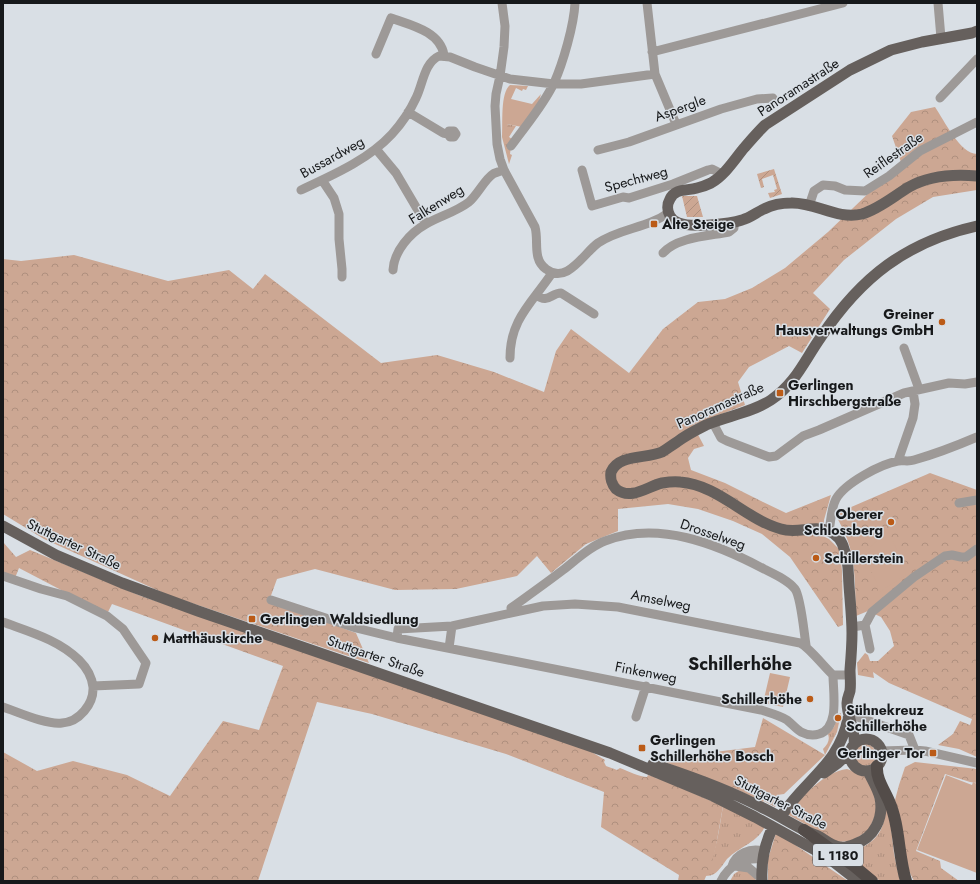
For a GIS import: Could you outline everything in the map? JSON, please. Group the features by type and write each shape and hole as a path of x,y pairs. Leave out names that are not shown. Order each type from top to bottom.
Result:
{"highway":[{"path":"872,768 877,773 894,814 900,857 906,881"},
{"name":"L 1180","path":"797,830 854,866 872,881"}],"main road":[{"name":"Panoramastraße","path":"668,213 669,199 675,193 678,191 697,188 717,179 732,164 764,125 850,70 891,50 977,31"},
{"path":"668,213 673,220 678,223 689,225 734,222 743,220 764,209 778,205 797,203 827,211 854,215 877,207 911,186 940,176 952,174 977,176"},
{"name":"Panoramastraße","path":"829,531 813,529 792,531 778,528 763,522 701,486 687,483 662,483 631,493 622,492 615,488 610,476 616,464 661,452 692,432 762,405 792,383 838,311 872,276 896,258 930,241 949,233 977,226"},
{"name":"Stuttgarter Straße","path":"3,526 39,546 122,583 198,611 686,780 797,830 818,836 833,846 841,848 863,842 874,831 880,819 881,804 872,768"},
{"path":"814,778 829,770 852,748 857,741 865,739 872,740 876,743 881,751 881,759 872,768 862,771 853,765 851,761 852,748 854,739 850,690 852,627 846,554 839,539 829,531"},
{"path":"852,716 865,739"},
{"path":"784,812 793,798 814,778 836,751 852,716"},
{"path":"829,770 853,765"},
{"path":"797,830 826,856 858,881"},
{"path":"762,880 763,855 771,831"}],"street":[{"path":"502,3 505,26 504,47 496,94 495,119 499,152 504,170 534,226 537,236 538,261 543,267 552,273 558,274 567,272 573,268 587,252 601,241 614,234 660,219 668,213"},
{"path":"512,146 534,116 554,84 572,26 575,3"},
{"path":"647,3 655,74 676,124"},
{"path":"652,52 842,3"},
{"path":"938,3 941,38"},
{"path":"376,54 391,18 428,33 440,44 444,55 500,76 516,80 554,84 581,84 655,74"},
{"name":"Bussardweg","path":"301,190 360,160 376,149 393,133 417,96 430,63 436,57 444,55"},
{"path":"940,98 977,59"},
{"name":"Aspergle","path":"598,150 629,142 721,109 757,99 773,98"},
{"path":"408,112 443,133 448,134"},
{"name":"Reiflestraße","path":"809,206 814,191 823,185 850,191 865,192 889,176 920,151 977,122"},
{"path":"376,149 389,164 405,187 426,224"},
{"name":"Spechtweg","path":"582,170 592,206 623,197 628,198 673,184 712,169 722,174"},
{"name":"Falkenweg","path":"393,270 393,262 400,249 412,235 426,224 469,202 476,196 491,175 504,170"},
{"path":"322,180 334,198 339,214 342,277"},
{"path":"663,252 668,247 678,242 729,232 734,228 734,222"},
{"path":"510,358 510,342 514,330 526,308 552,273"},
{"path":"536,295 540,298 547,298 557,293 561,293 594,314"},
{"path":"898,461 913,418 916,390 904,348"},
{"path":"710,424 721,438 727,441 769,457 776,456 803,436 904,393 949,383 965,384 977,382"},
{"path":"829,531 832,508 836,499 840,493 853,482 884,466 898,461 911,461 943,451 977,437"},
{"path":"959,503 977,500"},
{"name":"Drosselweg","path":"512,612 512,608 597,544 631,534 662,533 683,537 718,548 754,564 795,588 798,597 806,645"},
{"path":"870,649 865,625 872,612 914,577 945,556 952,554 966,557 977,549"},
{"path":"3,576 41,590 67,596 107,616 119,626 146,663 139,684 93,686"},
{"path":"271,600 356,628 397,638"},
{"name":"Amselweg","path":"397,638 398,629 452,626 543,606 575,604 618,606 773,636 806,645"},
{"path":"3,622 49,640 76,657 85,667 93,686 92,696 87,707 78,717 67,722 49,722 3,707"},
{"path":"852,627 865,625"},
{"path":"449,648 452,626"},
{"name":"Finkenweg","path":"397,638 646,686 772,713 783,718 803,733 813,735 821,734 827,730 833,717 833,675"},
{"path":"806,645 833,675 850,675"},
{"path":"636,717 646,686"},
{"path":"852,716 909,734 915,750"},
{"path":"881,751 915,750 977,763"},
{"path":"721,881 732,866 763,855"},
{"path":"732,866 749,868 762,880"}],"green space":[{"path":"510,85 528,86 526,90 523,89 522,91 516,88 511,99 532,104 541,94 539,101 522,127 507,124 509,132 506,138 502,137 503,102 507,89"},
{"path":"935,107 959,143 971,153 977,154 977,190 933,197 896,219 844,260 813,293 830,309 802,353 789,346 749,367 738,382 745,405 693,425 704,446 694,449 688,458 691,470 725,483 786,513 831,495 824,520 823,536 829,539 840,550 843,625 838,627 790,557 762,534 733,521 698,509 668,504 618,509 618,531 586,544 551,573 537,556 517,576 456,589 395,590 315,569 277,579 269,601 356,633 369,663 168,595 44,539 3,514 3,259 21,261 74,255 168,281 229,270 253,289 265,274 381,363 437,355 494,372 544,392 556,351 571,329 629,373 663,329 698,302 725,299 752,288 785,268 828,232 901,162 892,136 911,112"},
{"path":"507,124 516,126 509,137 512,139 510,154 512,155 509,164 502,137 506,137"},
{"path":"774,169 782,194 770,198 768,193 775,192 774,190 777,189 773,175 762,179 764,187 761,188 757,174"},
{"path":"682,196 697,196 703,217 687,217"},
{"path":"930,473 977,490 977,757 959,749 938,745 953,734 960,721 970,725 972,719 889,683 873,672 874,678 858,675 857,663 865,653 868,655 870,661 878,661 894,646 890,631 881,617 868,611 856,616 855,582 852,556 846,535 835,514"},
{"path":"887,529 898,552 906,575 878,593 877,583 866,560 869,549"},
{"path":"3,542 16,557 30,550 141,596 351,667 590,751 605,760 604,762 606,766 617,770 620,768 641,776 647,777 648,775 659,778 655,778 661,779 723,806 712,862 704,881 678,881 679,875 601,827 604,792 506,754 372,714 317,702 258,881 3,881 3,752 37,771 73,761 127,775 170,796 223,721 259,730 283,666 112,604 107,614 19,568 15,578 3,573"},
{"path":"770,673 790,677 783,707 763,703"},
{"path":"841,713 837,732 825,755 823,749 828,742 828,734 834,727 838,714"},
{"path":"763,718 825,755 784,794 777,795 776,798 778,802 775,807 738,790 658,759 755,747"},
{"path":"861,744 869,744 876,751 876,759 869,766 861,766 854,759 854,751"},
{"path":"915,762 977,769 977,783 945,774 916,851 940,861 941,868 959,881 914,881 909,871 895,800 905,767"},
{"path":"847,769 864,775 872,783 877,811 869,830 852,841 837,842 787,814 814,786 822,780 838,771"},
{"path":"946,775 972,785 973,782 977,784 977,873 917,850"},
{"path":"884,797 891,826 894,854 900,881 880,881 842,851 847,853 858,850 867,845 878,834 884,821"},
{"path":"723,806 765,827 757,837 727,859 720,869 714,874 705,876 714,851"},
{"path":"776,833 848,881 768,881 768,859"},
{"path":"740,870 747,870 756,881 730,881 734,874"}],"place":[{"name":"Alte Steige","path":"654,224"},
{"name":"Greiner Hausverwaltungs GmbH","path":"942,322"},
{"name":"Gerlingen Hirschbergstraße","path":"780,393"},
{"name":"Oberer Schlossberg","path":"891,522"},
{"name":"Schillerstein","path":"816,558"},
{"name":"Gerlingen Waldsiedlung","path":"252,619"},
{"name":"Matthäuskirche","path":"155,638"},
{"name":"Schillerhöhe","path":"810,699"},
{"name":"Sühnekreuz Schillerhöhe","path":"838,718"},
{"name":"Gerlingen Schillerhöhe Bosch","path":"642,748"},
{"name":"Gerlinger Tor","path":"933,753"}],"district":[{"name":"Schillerhöhe","path":"740,664"}]}
